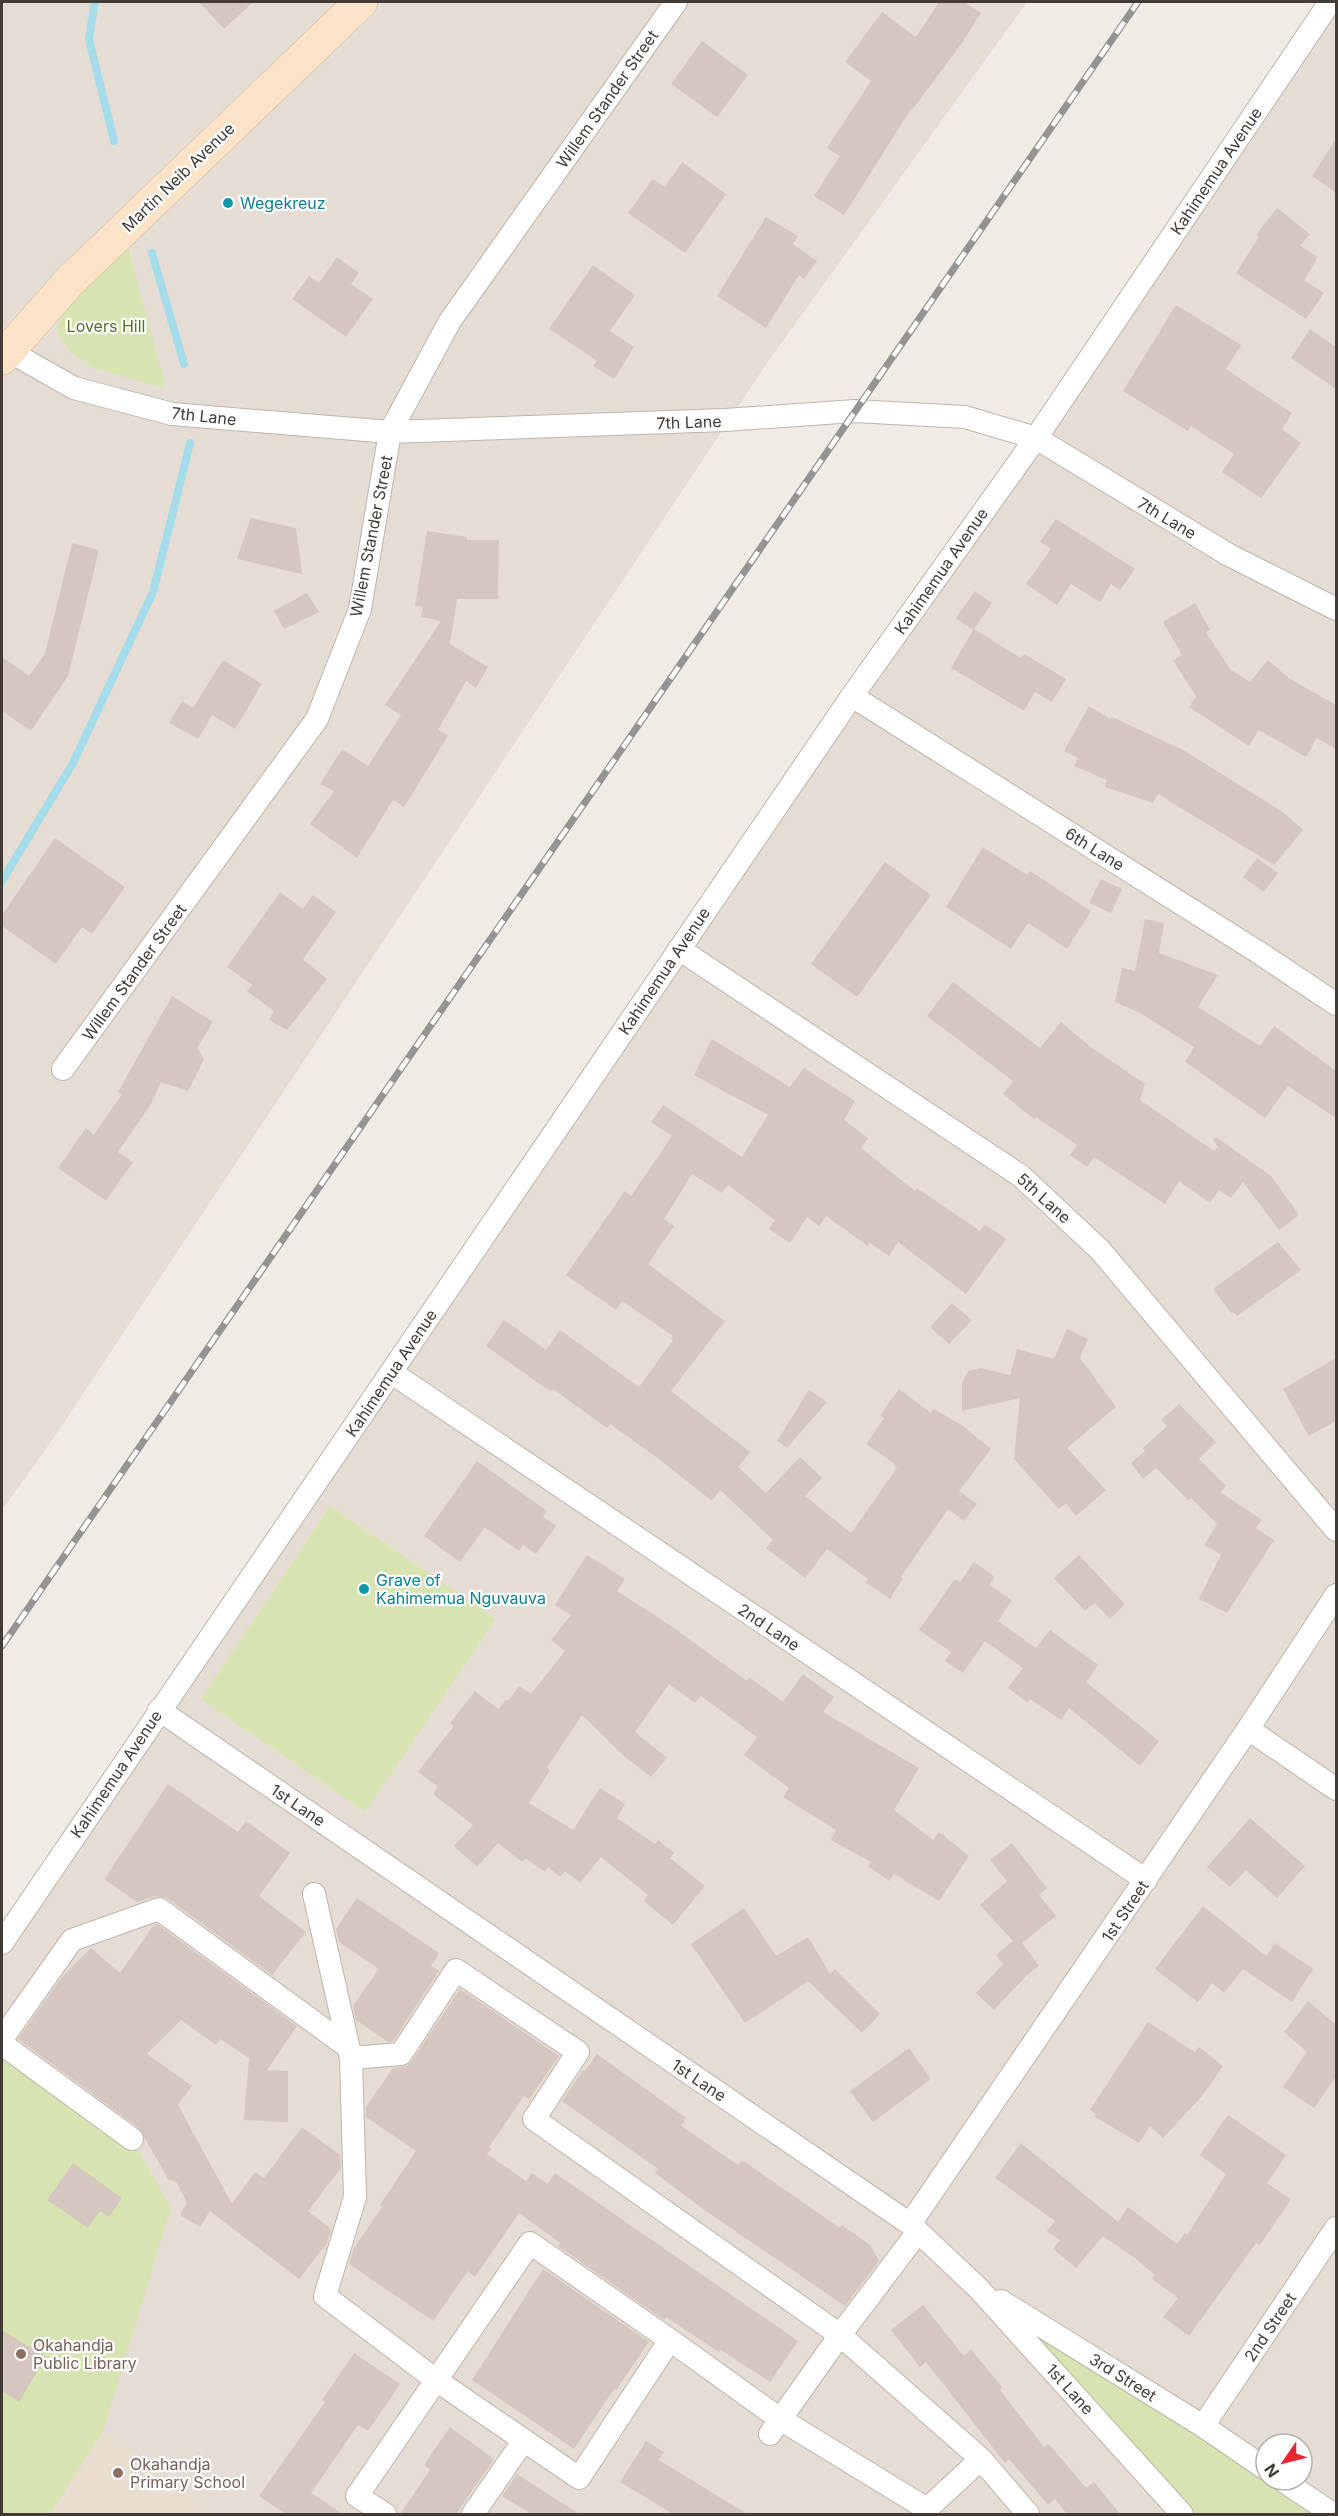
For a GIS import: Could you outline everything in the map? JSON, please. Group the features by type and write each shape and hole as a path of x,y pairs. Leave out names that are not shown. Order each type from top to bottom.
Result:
{"main road":[{"name":"Martin Neib Avenue","path":"4,354 69,282 361,2"}],"street":[{"name":"Willem Stander Street","path":"63,1069 317,719 360,609 390,432 450,321 676,2"},
{"name":"Kahimemua Avenue","path":"2,1943 852,696 1036,438 1330,2"},
{"name":"7th Lane","path":"4,354 74,388 172,414 390,432 725,420 855,411 965,417 1036,438 1229,555 1336,609"},
{"name":"6th Lane","path":"852,696 1258,952 1336,1004"},
{"name":"5th Lane","path":"679,949 1021,1176 1100,1250 1336,1530"},
{"name":"2nd Lane","path":"392,1373 1146,1880"},
{"name":"1st Street","path":"775,2426 914,2228 1336,1595"},
{"name":"1st Lane","path":"159,1710 914,2228 978,2288 1182,2514"},
{"path":"1248,1729 1336,1789"},
{"path":"314,1894 350,2053 355,2197 325,2296 436,2380 579,2478 670,2340"},
{"path":"2,2039 72,1940 159,1909 350,2053 401,2054 456,1970 578,2052 534,2119 840,2335 981,2459 1028,2514"},
{"path":"2,2044 132,2139"},
{"name":"2nd Street","path":"1203,2426 1336,2228"},
{"path":"385,2514 357,2496 530,2243 670,2340 775,2426 926,2512 981,2459"},
{"name":"3rd Street","path":"978,2288 1203,2426 1254,2461"},
{"path":"473,2514 524,2440"},
{"path":"1300,2492 1332,2514"}],"shaded area":[{"path":"2,2 1027,2 767,363 53,1439 2,1510"},
{"path":"1336,2 1336,2514 2,2514 2,1943"},
{"name":"Okahandja Primary School","path":"103,2431 217,2514 50,2514"}],"green space":[{"name":"Lovers Hill","path":"128,248 166,388 93,368 69,351 56,330 62,317 78,295"},
{"path":"330,1506 496,1619 365,1812 201,1699"},
{"path":"2,2044 132,2139 171,2208 103,2431 50,2514 2,2514"},
{"path":"978,2288 1254,2472 1254,2492 1300,2492 1333,2514 1182,2514"}],"building":[{"path":"199,2 253,2 224,29"},
{"path":"939,2 964,2 981,13 962,43 911,109 844,215 814,196 840,156 827,148 871,81 845,62 882,12 916,37"},
{"path":"702,41 748,75 717,117 671,84"},
{"path":"1336,139 1336,193 1312,176"},
{"path":"682,162 726,194 685,253 628,213 653,179 665,187"},
{"path":"1277,208 1310,234 1300,246 1318,257 1304,280 1324,293 1306,319 1236,273 1259,237 1256,235"},
{"path":"766,217 798,236 793,244 817,261 804,279 799,275 766,328 717,296"},
{"path":"337,257 359,273 351,284 373,299 346,337 292,299 309,276 319,283"},
{"path":"593,265 635,295 610,331 634,347 614,379 593,366 597,361 549,329"},
{"path":"1176,305 1241,345 1226,369 1292,413 1282,429 1301,443 1261,498 1222,472 1234,454 1191,426 1188,431 1123,391"},
{"path":"1310,329 1336,347 1336,389 1291,358"},
{"path":"251,518 296,528 302,574 237,559"},
{"path":"1056,519 1135,569 1120,590 1111,584 1100,602 1071,584 1057,605 1026,584 1051,549 1040,542"},
{"path":"427,531 467,537 467,540 499,540 498,599 457,599 450,644 488,667 476,688 466,681 438,730 448,736 404,807 393,800 357,858 310,824 334,791 320,784 342,749 368,766 401,715 385,705 441,621 421,617 423,607 415,606"},
{"path":"72,543 99,550 68,676 31,731 2,711 2,657 29,676 45,654"},
{"path":"975,591 992,603 974,629 1021,658 1024,654 1066,679 1052,702 1035,692 1024,711 951,668 973,630 956,618"},
{"path":"307,593 319,612 284,629 274,611"},
{"path":"1195,603 1210,630 1206,632 1230,669 1250,682 1268,660 1290,679 1336,705 1336,749 1317,738 1306,757 1259,730 1249,746 1189,707 1196,696 1173,661 1182,655 1163,622"},
{"path":"223,660 262,684 235,729 212,715 198,739 169,723 182,701 193,708"},
{"path":"1089,706 1110,719 1112,717 1183,750 1283,812 1303,830 1274,865 1158,794 1153,803 1105,787 1107,780 1074,766 1078,758 1064,751"},
{"path":"55,838 125,887 92,934 82,927 56,964 2,926 2,915"},
{"path":"983,847 1027,875 1030,871 1091,911 1067,949 1028,923 1011,949 946,907"},
{"path":"1257,858 1278,873 1264,892 1243,877"},
{"path":"885,862 931,895 857,997 811,964"},
{"path":"1101,879 1122,889 1111,913 1089,903"},
{"path":"280,892 303,909 313,895 336,912 303,959 327,979 287,1030 269,1020 274,1011 247,991 252,985 227,967"},
{"path":"1145,919 1164,923 1159,953 1218,975 1198,1007 1260,1046 1274,1026 1336,1071 1336,1118 1288,1086 1265,1118 1185,1062 1194,1047 1140,1013 1115,1002 1122,968 1135,971"},
{"path":"953,982 1040,1048 1061,1022 1092,1048 1145,1084 1140,1100 1214,1151 1218,1147 1213,1140 1216,1137 1271,1176 1299,1215 1279,1230 1243,1182 1231,1198 1219,1190 1210,1203 1179,1181 1165,1204 1094,1157 1087,1167 1070,1155 1077,1145 1036,1117 1034,1119 1003,1094 1013,1081 927,1016"},
{"path":"172,996 213,1022 197,1048 204,1059 188,1091 161,1082 151,1104 118,1152 133,1162 106,1201 58,1168 86,1128 94,1135 122,1094 118,1092"},
{"path":"712,1039 790,1087 804,1068 855,1101 844,1120 868,1138 861,1148 915,1191 917,1188 980,1231 985,1224 1006,1239 966,1294 898,1242 889,1256 870,1243 868,1246 826,1216 819,1226 807,1217 790,1243 769,1229 775,1220 728,1185 722,1193 692,1174 664,1219 674,1226 648,1264 725,1321 671,1391 750,1452 738,1467 766,1493 800,1457 822,1478 805,1496 851,1533 897,1468 893,1465 895,1464 866,1444 884,1418 880,1415 899,1389 931,1413 934,1409 963,1426 991,1449 959,1491 977,1504 964,1521 948,1509 901,1577 903,1578 890,1599 866,1583 868,1579 827,1549 805,1578 766,1548 773,1540 720,1490 712,1501 610,1424 607,1428 553,1389 551,1392 486,1346 504,1320 546,1350 560,1330 639,1387 673,1340 671,1339 673,1336 622,1301 616,1310 566,1275 625,1191 631,1196 672,1136 651,1122 663,1105 742,1157 768,1115 694,1075"},
{"path":"1278,1242 1301,1270 1237,1316 1231,1313 1213,1289"},
{"path":"952,1303 972,1320 949,1344 930,1327"},
{"path":"1067,1329 1088,1339 1080,1358 1116,1407 1067,1448 1106,1490 1076,1516 1066,1503 1059,1509 1014,1459 1020,1398 962,1411 962,1383 968,1371 981,1368 1010,1375 1017,1349 1054,1359"},
{"path":"1336,1358 1336,1421 1309,1436 1283,1389"},
{"path":"809,1390 827,1402 787,1448 777,1441"},
{"path":"1179,1404 1216,1442 1199,1459 1226,1486 1220,1492 1262,1520 1256,1528 1274,1540 1227,1613 1199,1599 1221,1555 1204,1545 1217,1524 1191,1498 1188,1500 1156,1468 1143,1479 1131,1463 1145,1451 1143,1448 1167,1426 1161,1420"},
{"path":"477,1461 547,1511 543,1517 556,1526 536,1554 523,1545 519,1551 485,1527 460,1562 424,1536"},
{"path":"587,1555 625,1579 617,1591 671,1626 747,1681 749,1677 783,1702 803,1674 834,1697 823,1712 919,1768 894,1810 933,1840 939,1832 969,1856 939,1901 894,1874 889,1881 868,1866 871,1862 831,1840 836,1830 783,1797 789,1788 744,1755 757,1737 701,1696 695,1703 669,1684 635,1732 667,1758 651,1777 625,1757 582,1715 547,1767 550,1770 529,1803 573,1830 600,1788 625,1804 617,1818 655,1844 658,1840 674,1853 670,1858 705,1886 673,1925 644,1901 648,1895 601,1857 580,1883 565,1871 560,1877 548,1867 545,1872 525,1858 522,1862 498,1843 477,1867 454,1846 473,1825 433,1794 438,1787 418,1772 454,1726 450,1723 475,1691 498,1709 506,1700 508,1701 519,1686 531,1694 565,1651 551,1640 571,1615 555,1605"},
{"path":"1079,1555 1125,1604 1110,1619 1095,1603 1085,1611 1054,1578"},
{"path":"974,1562 995,1577 989,1585 1012,1600 998,1621 1036,1648 1050,1630 1098,1665 1086,1682 1159,1741 1140,1766 1069,1708 1061,1720 1030,1699 1028,1703 1008,1688 1023,1668 985,1641 963,1673 945,1661 951,1652 919,1630 955,1579 960,1582"},
{"path":"168,1784 238,1832 246,1821 290,1853 259,1896 306,1932 272,1975 167,1898 155,1896 137,1902 104,1879"},
{"path":"1250,1818 1305,1866 1277,1898 1246,1870 1230,1887 1207,1867"},
{"path":"1012,1843 1047,1888 1039,1895 1056,1916 1022,1943 1039,1966 1027,1975 994,2010 976,1993 1003,1964 996,1955 1013,1941 980,1905 1007,1881 990,1860"},
{"path":"357,1898 439,1953 431,1966 439,1971 393,2041 388,2042 356,2020 353,2006 379,1969 339,1942 336,1929"},
{"path":"1203,1906 1266,1956 1275,1943 1313,1969 1292,2002 1243,1969 1224,1993 1212,1983 1198,2002 1155,1969"},
{"path":"744,1908 776,1956 808,1937 830,1974 835,1969 880,2014 862,2033 808,1981 745,2023 691,1944"},
{"path":"157,1924 297,2026 267,2070 288,2071 288,2122 244,2120 249,2058 220,2039 216,2045 181,2020 147,2054 192,2086 178,2105 232,2204 255,2172 264,2178 302,2127 340,2155 341,2168 308,2211 331,2229 327,2243 299,2279 210,2211 200,2227 180,2215 187,2203 177,2183 168,2179 139,2128 18,2039 63,1976 91,1948 120,1973 153,1926"},
{"path":"460,1989 559,2056 529,2099 524,2096 489,2147 491,2149 487,2154 526,2181 532,2173 548,2184 555,2173 798,2341 770,2382 666,2317 664,2320 558,2246 560,2243 519,2213 475,2277 468,2271 433,2321 349,2264 354,2248 416,2151 366,2117 366,2107 393,2068 407,2066 412,2061"},
{"path":"1308,2001 1336,2025 1336,2076 1314,2108 1283,2087 1307,2052 1284,2032"},
{"path":"1148,2022 1195,2052 1199,2047 1223,2066 1202,2096 1163,2138 1150,2126 1139,2143 1094,2116 1096,2114 1090,2110"},
{"path":"909,2048 931,2079 873,2122 850,2091"},
{"path":"597,2054 686,2118 681,2126 738,2165 742,2160 840,2228 842,2225 870,2245 879,2261 845,2306 706,2211 655,2173 658,2169 562,2101"},
{"path":"1228,2115 1286,2155 1267,2183 1291,2199 1260,2245 1256,2243 1189,2336 1163,2317 1178,2298 1152,2279 1155,2275 1135,2258 1103,2236 1076,2268 1053,2249 1060,2240 1047,2231 1055,2221 995,2178 1021,2143 1118,2222 1128,2207 1177,2244 1185,2233 1187,2235 1226,2174 1200,2155"},
{"path":"73,2163 122,2198 109,2217 100,2211 88,2228 47,2200"},
{"path":"543,2269 649,2342 574,2449 472,2380"},
{"path":"923,2305 964,2356 971,2349 1002,2387 1000,2390 1044,2447 1049,2444 1086,2488 1094,2482 1120,2514 1067,2514 1055,2499 1048,2505 1009,2459 1005,2463 926,2362 920,2367 891,2330"},
{"name":"Okahandja Public Library","path":"2,2330 46,2357 19,2402 2,2391"},
{"path":"354,2353 400,2384 368,2431 358,2425 311,2493 343,2514 286,2514 259,2496 325,2402 322,2400"},
{"path":"450,2427 494,2459 456,2514 400,2514 430,2470 424,2465"},
{"path":"646,2441 664,2452 659,2460 747,2514 673,2514 620,2482"},
{"path":"517,2474 579,2514 531,2514 502,2496"}],"waterway":[{"path":"95,2 89,39 114,141"},
{"path":"152,253 184,364"},
{"path":"2,881 73,763 153,592 190,443"}],"railway":[{"path":"2,1646 1138,2"}],"place":[{"name":"Wegekreuz","path":"228,203"},
{"name":"Grave of Kahimemua Nguvauva","path":"364,1589"},
{"name":"Okahandja Public Library","path":"21,2354"},
{"name":"Okahandja Primary School","path":"118,2473"}]}
